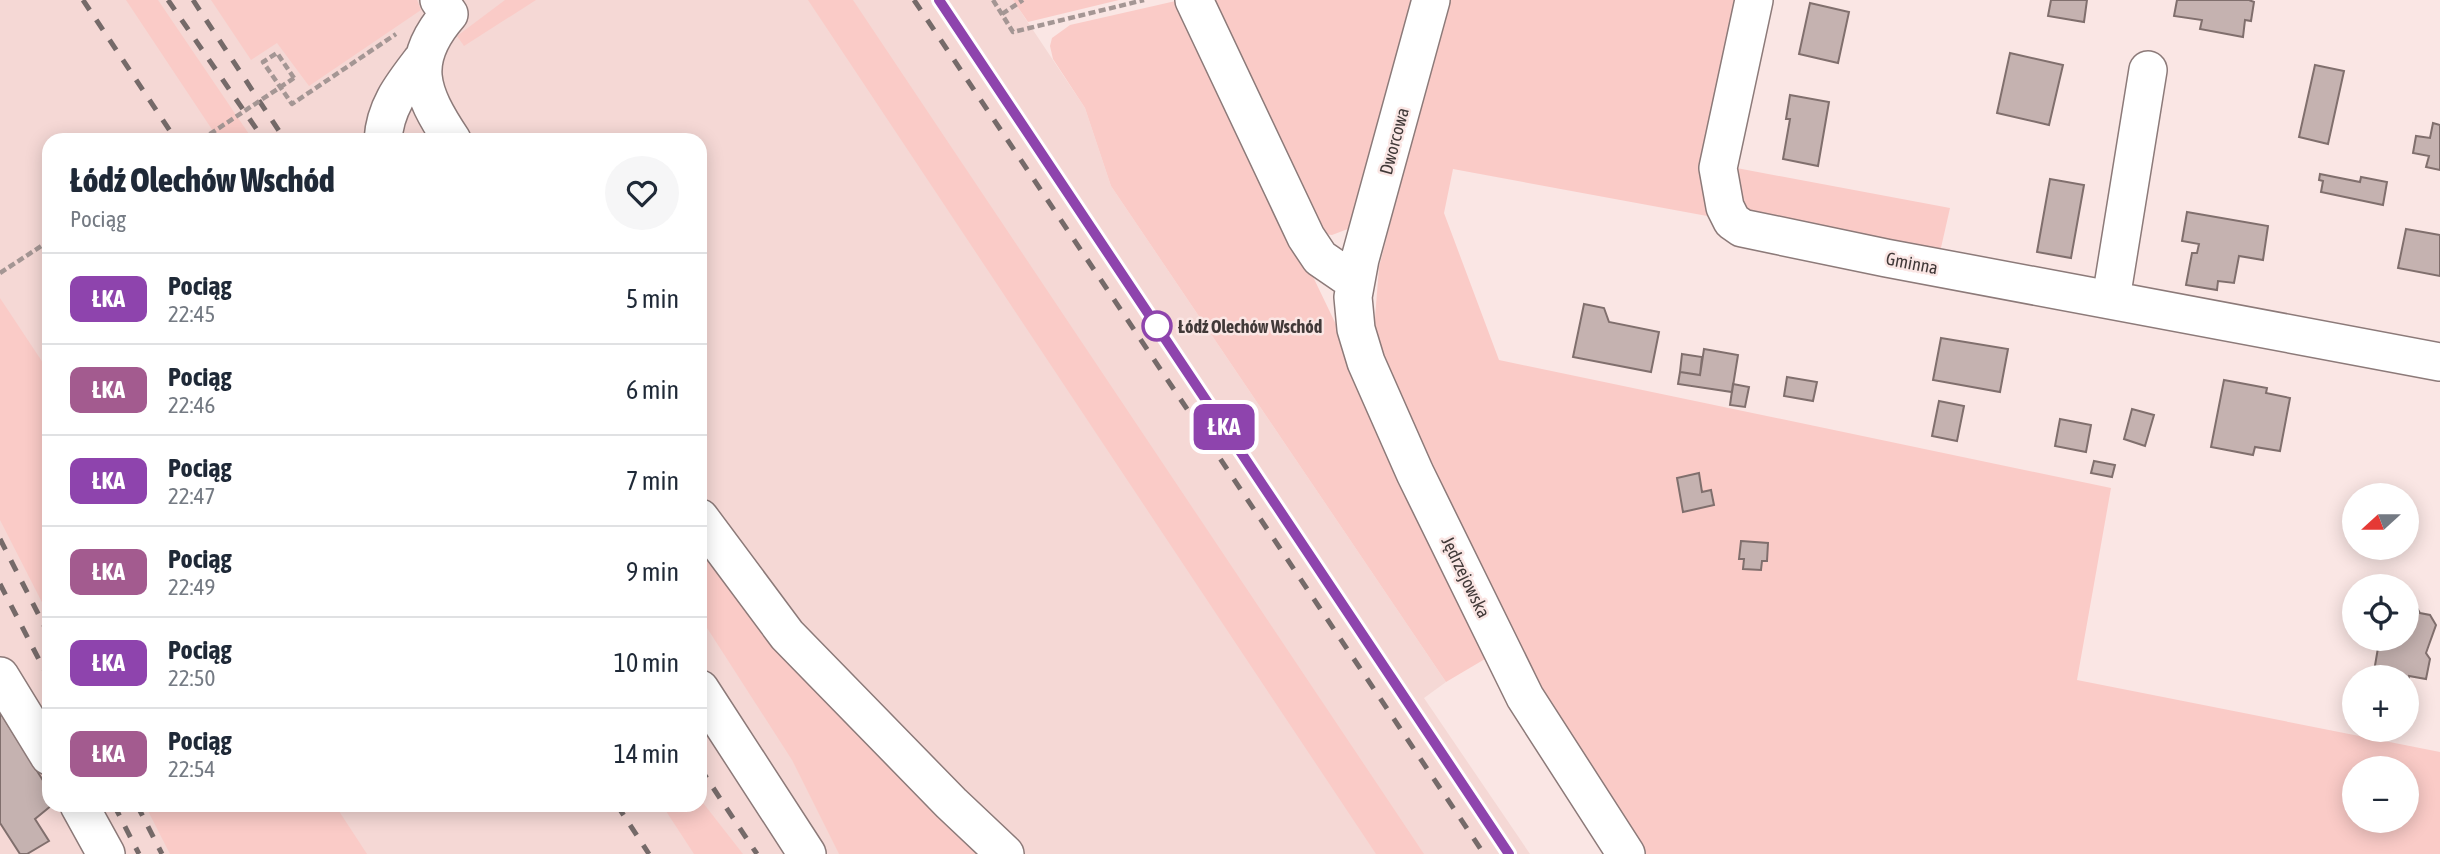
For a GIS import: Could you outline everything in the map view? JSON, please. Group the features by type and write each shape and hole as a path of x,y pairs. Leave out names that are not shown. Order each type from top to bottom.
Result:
{"street":[{"path":"1194,0 1306,237 1326,263 1355,282"},
{"name":"Dworcowa","path":"1355,282 1431,0"},
{"name":"Gminna","path":"1754,0 1718,169 1724,207 1732,221 1742,228 1886,258 2440,362"},
{"path":"383,133 384,120 395,95 422,60 450,4"},
{"path":"422,60 423,82 431,105 448,133"},
{"path":"2111,299 2148,69"},
{"name":"Jędrzejowska","path":"1355,282 1353,315 1360,346 1415,472 1525,697 1626,854"},
{"path":"707,528 787,635 951,803 1005,854"},
{"path":"0,676 42,745"},
{"path":"707,700 807,854"},
{"path":"83,812 106,854"}],"path":[{"path":"993,0 1013,32 1144,0"},
{"path":"1002,13 1023,0"},
{"path":"211,133 280,87 293,78 276,53 263,62 280,87 292,104 450,4"},
{"path":"0,274 42,246"}],"shaded area":[{"path":"0,0 1013,0 1085,108 1111,186 1446,682 1424,698 1530,854 0,854"},
{"path":"126,0 158,0 248,133 214,133"},
{"path":"211,0 417,0 421,10 309,86 277,43 251,60"},
{"path":"505,0 536,0 464,46 457,36"},
{"path":"808,0 853,0 1424,854 1376,854"},
{"path":"1013,0 1119,0 1028,22"},
{"path":"1180,0 1342,337 1490,656 1446,682 1111,186 1085,108 1053,59 1050,46 1052,38 1070,25"},
{"path":"1208,0 1419,0 1353,227 1332,235 1324,234"},
{"path":"1448,0 1747,0 1718,218 1453,169 1444,213 1499,360 2111,488 2077,680 2342,733 2342,742 2390,742 2440,752 2440,854 1640,854 1543,700 1387,379 1374,331 1379,267"},
{"path":"1726,166 1950,208 1938,261 1746,217"},
{"path":"0,298 42,361 42,602 0,520"},
{"path":"707,542 983,854 839,854 792,760 707,628"},
{"path":"707,808 743,854 694,854 667,812 707,812"},
{"path":"149,812 340,812 367,854 170,854"}],"building":[{"path":"2051,0 2087,0 2084,22 2048,16"},
{"path":"2177,0 2254,2 2251,21 2245,20 2243,37 2200,29 2202,20 2174,16"},
{"path":"1810,3 1849,12 1838,63 1799,54"},
{"path":"2010,53 2063,65 2049,125 1997,113"},
{"path":"2315,65 2344,71 2328,144 2299,137"},
{"path":"1790,95 1829,102 1818,166 1783,159 1790,119 1786,119"},
{"path":"2433,123 2440,125 2440,170 2426,167 2429,156 2413,153 2416,136 2430,138"},
{"path":"2320,174 2360,182 2361,177 2387,182 2383,205 2321,192 2323,181 2319,180"},
{"path":"2050,179 2084,185 2071,258 2037,252"},
{"path":"2187,212 2268,226 2263,260 2239,256 2234,283 2218,281 2217,290 2186,285 2192,253 2197,253 2199,244 2182,241"},
{"path":"2406,229 2440,235 2440,276 2398,268"},
{"path":"1584,304 1604,308 1609,322 1659,332 1651,372 1573,357"},
{"path":"1941,338 2008,349 2000,392 1933,380"},
{"path":"1704,349 1738,355 1732,392 1678,384 1680,372 1700,375"},
{"path":"1682,354 1702,357 1700,375 1680,372"},
{"path":"1787,377 1817,382 1813,401 1784,396"},
{"path":"2224,380 2267,388 2266,393 2290,398 2280,451 2255,447 2253,455 2211,447"},
{"path":"1733,384 1749,387 1745,407 1730,405"},
{"path":"1939,401 1964,406 1957,441 1932,436"},
{"path":"2132,409 2154,415 2145,446 2124,439"},
{"path":"2060,419 2091,425 2086,452 2055,446"},
{"path":"2094,461 2115,465 2112,477 2091,473"},
{"path":"1699,473 1702,492 1711,490 1714,505 1683,512 1677,478"},
{"path":"1741,541 1768,543 1767,561 1762,561 1761,570 1743,569 1744,559 1739,559"},
{"path":"2419,611 2430,615 2436,625 2426,653 2430,659 2426,679 2419,678 2419,665 2375,665 2377,651 2419,651"},
{"path":"0,712 42,779 44,812 35,819 49,841 27,854 20,854 0,823"}],"railway":[{"path":"83,0 171,133"},
{"path":"168,0 259,133"},
{"path":"193,0 280,133"},
{"path":"914,0 1484,854"},
{"path":"939,0 1509,854"},
{"path":"0,539 42,621"},
{"path":"0,584 42,665"},
{"path":"707,779 757,854"},
{"path":"118,812 139,854"},
{"path":"141,812 162,854"},
{"path":"622,812 649,854"}],"train":[{"name":"ŁKA","path":"939,0 1509,854"}],"place":[{"name":"Łódź Olechów Wschód","path":"1157,326"}]}
